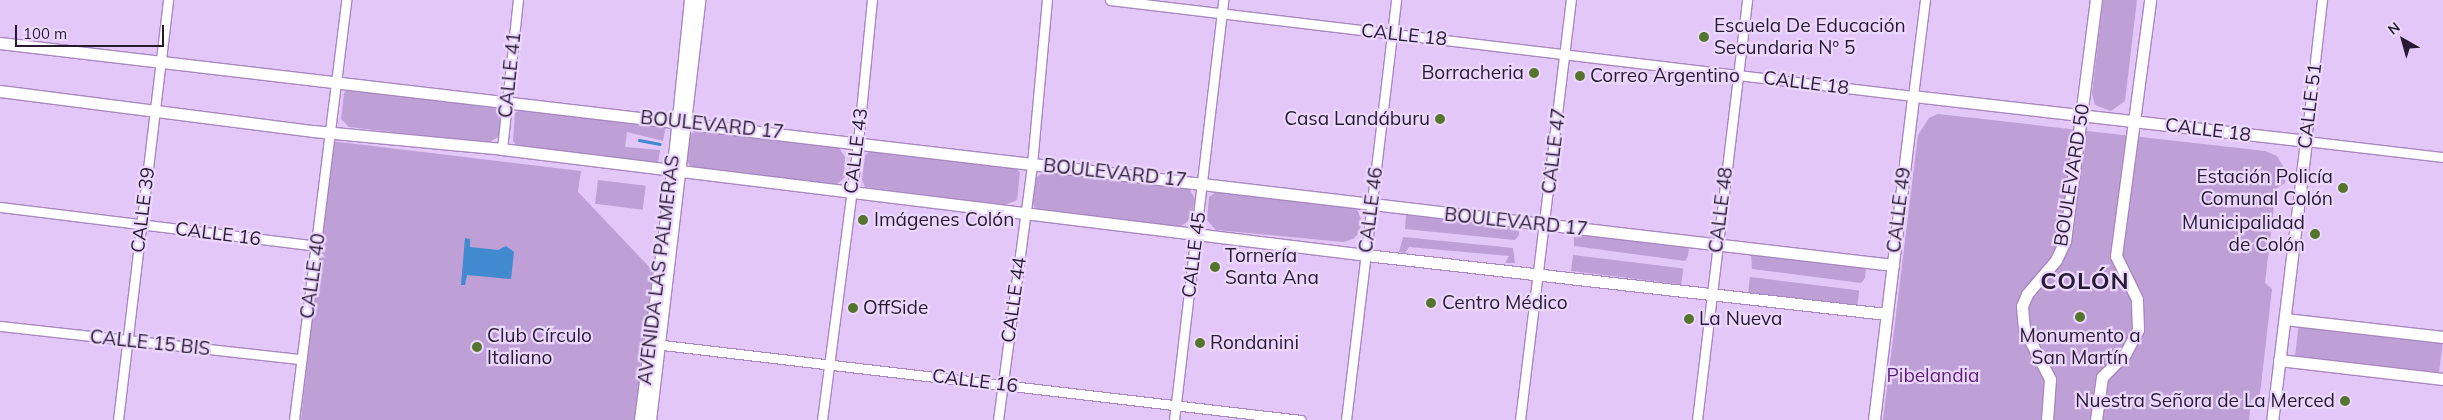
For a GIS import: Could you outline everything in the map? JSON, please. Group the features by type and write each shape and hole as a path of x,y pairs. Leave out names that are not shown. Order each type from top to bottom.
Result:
{"main road":[{"name":"AVENIDA LAS PALMERAS","path":"682,122 690,0"},
{"name":"AVENIDA LAS PALMERAS","path":"640,420 654,344 675,170 699,0"},
{"name":"BOULEVARD 50","path":"2046,420 2050,379 2024,328 2022,306 2027,294 2056,260 2065,241 2096,0"},
{"path":"2096,420 2102,377 2126,354 2138,330 2137,299 2116,256 2136,121 2150,0"},
{"name":"BOULEVARD 17","path":"0,43 160,61 336,84 858,142 1203,183 1372,206 1893,265"},
{"path":"0,91 154,111 502,149 1366,255 1886,314"},
{"name":"CALLE 18","path":"1913,96 2306,141"},
{"name":"CALLE 49","path":"1874,420 1913,96"},
{"name":"CALLE 51","path":"2272,420 2306,141"},
{"path":"2285,318 2443,337"},
{"name":"AVENIDA LAS PALMERAS","path":"650,420 654,344"},
{"path":"2280,360 2443,380"}],"street":[{"name":"CALLE 39","path":"118,420 168,0"},
{"path":"336,84 346,0"},
{"name":"CALLE 41","path":"502,149 518,0"},
{"name":"CALLE 43","path":"822,420 858,142 872,0"},
{"name":"CALLE 44","path":"998,420 1032,164 1047,0"},
{"name":"CALLE 18","path":"1110,0 1392,34 1566,52 1913,96"},
{"name":"CALLE 45","path":"1174,420 1224,0"},
{"name":"CALLE 46","path":"1346,420 1396,0"},
{"name":"CALLE 47","path":"1520,420 1546,225 1571,0"},
{"name":"CALLE 48","path":"1697,420 1747,0"},
{"name":"CALLE 49","path":"1913,96 1925,0"},
{"name":"CALLE 51","path":"2306,141 2322,0"},
{"name":"CALLE 40","path":"294,420 301,358 318,246 336,84"},
{"name":"CALLE 18","path":"2306,141 2443,157"},
{"name":"CALLE 16","path":"0,207 142,226 318,246"},
{"name":"CALLE 15 BIS","path":"0,326 126,341 301,358"},
{"name":"CALLE 16","path":"654,344 1301,420"}],"green space":[{"path":"2103,0 2137,0 2125,101 2111,111 2095,105 2092,94"},
{"path":"349,89 497,107 501,114 500,136 488,143 349,127 341,119 344,93"},
{"path":"523,108 666,125 663,141 627,132 625,147 660,150 658,163 518,147 513,141 515,113"},
{"name":"Pibelandia","path":"1938,114 2265,151 2277,156 2284,168 2285,183 2276,189 2265,283 2272,289 2260,394 2251,400 2249,420 1883,420 1918,135 1929,118"},
{"path":"698,130 839,148 845,157 844,178 836,185 692,168 686,160 689,135"},
{"name":"Club Círculo Italiano","path":"331,141 581,171 578,192 655,273 634,420 301,420"},
{"path":"870,150 1011,166 1020,172 1017,200 1005,205 865,187 862,180 865,156"},
{"path":"1045,171 1189,188 1195,199 1191,219 1180,227 1035,209 1031,199 1036,178"},
{"path":"598,180 646,186 643,210 595,204"},
{"path":"1218,191 1356,207 1361,219 1360,232 1353,239 1343,242 1216,230 1207,220 1209,197"},
{"path":"1406,215 1519,228 1519,235 1515,240 1405,229"},
{"path":"1574,233 1689,246 1688,256 1685,261 1574,246"},
{"path":"1403,237 1513,248 1515,263 1505,263 1509,256 1409,247 1405,253 1399,252"},
{"path":"1751,254 1866,268 1865,278 1861,283 1752,269"},
{"path":"1573,255 1683,269 1681,284 1571,271"},
{"path":"1750,277 1859,290 1857,306 1748,293"},
{"path":"2299,323 2443,341 2438,378 2294,361"}],"water":[{"path":"465,238 470,239 470,247 498,250 506,246 514,252 511,279 467,275 465,285 461,285"}],"waterway":[{"path":"639,140 660,144"}],"place":[{"name":"Escuela De Educación Secundaria Nº 5","path":"1704,37"},
{"name":"Borracheria","path":"1534,73"},
{"name":"Correo Argentino","path":"1580,76"},
{"name":"Casa Landáburu","path":"1440,119"},
{"name":"Estación Policía Comunal Colón","path":"2343,188"},
{"name":"Imágenes Colón","path":"863,220"},
{"name":"Municipalidad de Colón","path":"2315,234"},
{"name":"Tornería Santa Ana","path":"1215,267"},
{"name":"Centro Médico","path":"1431,303"},
{"name":"OffSide","path":"853,308"},
{"name":"Monumento a San Martín","path":"2080,317"},
{"name":"La Nueva","path":"1689,319"},
{"name":"Rondanini","path":"1200,343"},
{"name":"Club Círculo Italiano","path":"477,347"},
{"name":"Nuestra Señora de La Merced","path":"2345,401"}],"district":[{"name":"COLÓN","path":"2085,281"}]}
